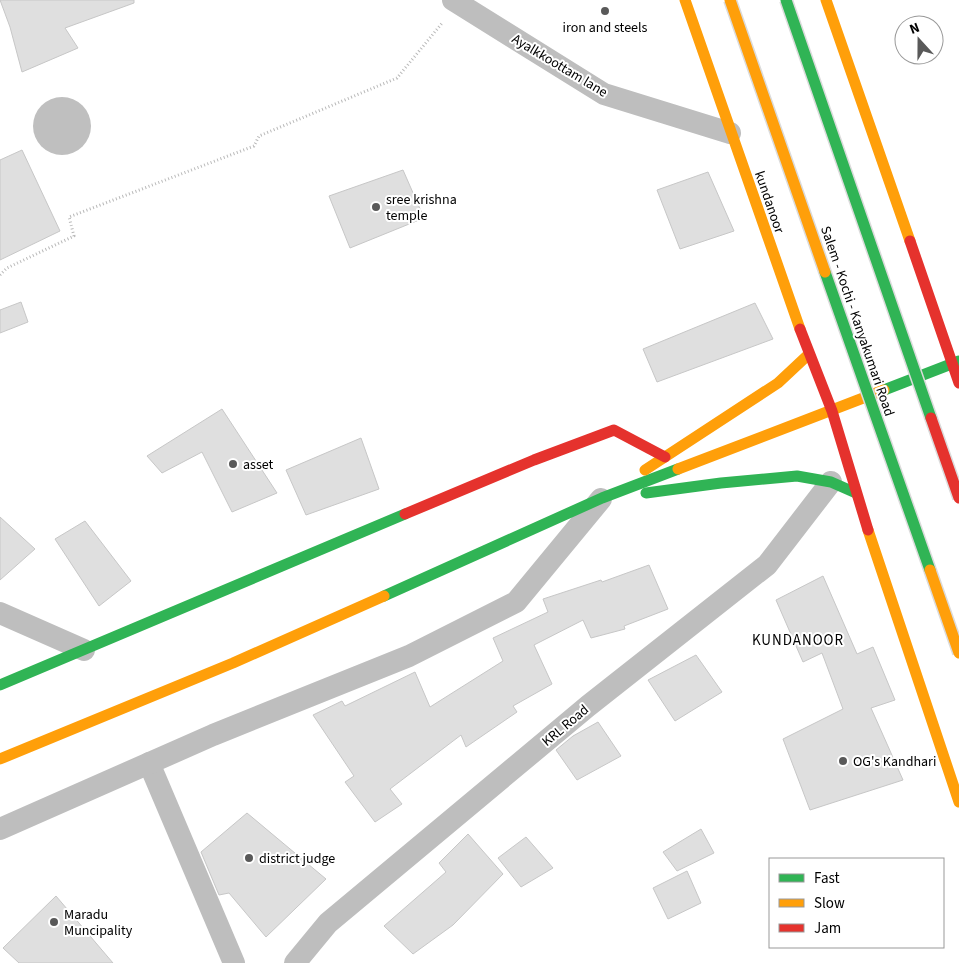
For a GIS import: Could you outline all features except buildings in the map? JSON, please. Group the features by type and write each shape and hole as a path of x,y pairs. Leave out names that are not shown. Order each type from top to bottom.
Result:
{"main road":[{"name":"kundanoor","path":"685,0 809,354 832,411 856,494 959,802"},
{"name":"Salem - Kochi - Kanyakumari Road","path":"730,0 959,653"},
{"path":"786,0 959,498"},
{"path":"826,0 956,363 959,382"},
{"path":"602,498 778,383 809,354"},
{"path":"0,759 234,662 602,498 956,363"},
{"path":"0,685 534,460 614,430 665,457"},
{"path":"602,498 721,483 797,476 831,482 856,494"}],"street":[{"name":"Ayalkkoottam lane","path":"456,1 604,94 730,133"},
{"name":"KRL Road","path":"294,963 328,923 588,706 767,565 831,482"},
{"path":"0,829 213,735 409,656 516,602 602,498"},
{"path":"0,613 84,650"},
{"path":"149,763 234,963"}],"path":[{"path":"0,275 7,268 74,236 70,216 254,146 259,136 396,78 456,1"}],"shaded area":[{"path":"56,97 68,97 83,105 91,120 91,132 83,147 68,155 56,155 41,147 33,132 33,120 41,105"}],"traffic: fast":[{"path":"786,0 931,418"},
{"path":"825,272 930,570"},
{"path":"884,390 959,361"},
{"path":"384,596 602,498 678,469"},
{"path":"646,493 721,483 797,476 831,482 856,493"},
{"path":"0,685 405,514"}],"traffic: slow":[{"path":"685,0 800,329"},
{"path":"730,0 825,272"},
{"path":"826,0 910,241"},
{"path":"645,470 778,383 809,354"},
{"path":"678,469 884,390"},
{"path":"868,530 959,802"},
{"path":"930,570 959,653"},
{"path":"0,759 233,663 384,596"}],"traffic: jam":[{"path":"910,241 959,383"},
{"path":"800,329 832,411 868,530"},
{"path":"931,418 959,498"},
{"path":"405,514 534,460 614,430 665,457"}],"place":[{"name":"iron and steels","path":"605,11"},
{"name":"sree krishna temple","path":"376,207"},
{"name":"asset","path":"233,464"},
{"name":"OG's Kandhari","path":"843,761"},
{"name":"district judge","path":"249,858"},
{"name":"Maradu Muncipality","path":"54,922"}],"district":[{"name":"KUNDANOOR","path":"798,640"}]}
